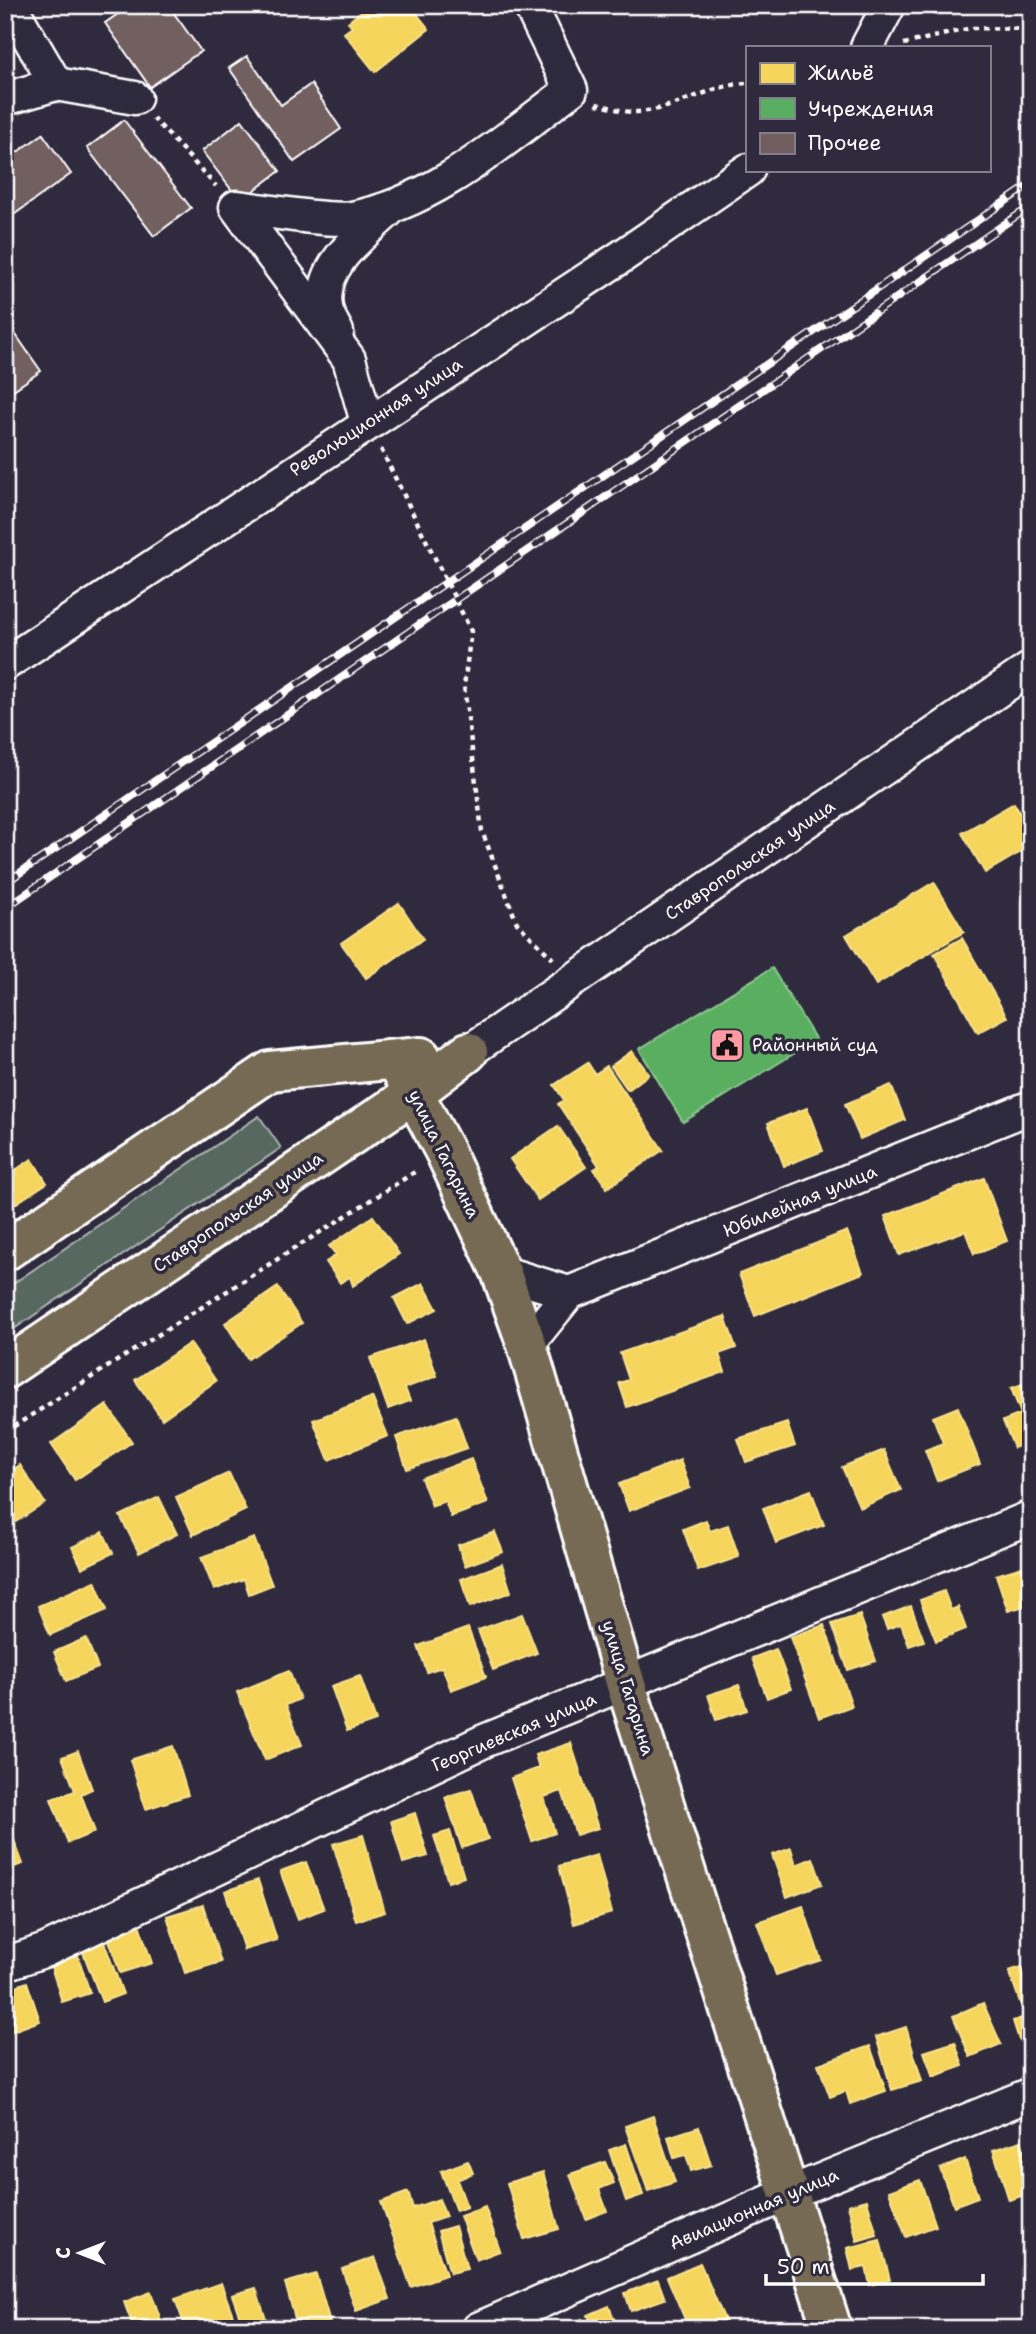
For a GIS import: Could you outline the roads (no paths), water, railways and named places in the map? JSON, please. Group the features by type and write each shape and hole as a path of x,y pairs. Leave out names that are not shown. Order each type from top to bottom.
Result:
{"main road":[{"name":"Ставропольская улица","path":"5,1251 270,1071 468,1052"},
{"name":"Ставропольская улица","path":"5,1369 414,1093 468,1052"},
{"name":"улица Гагарина","path":"396,1060 445,1152 501,1272 527,1345 626,1685 832,2329"}],"street":[{"path":"10,5 56,84"},
{"path":"349,359 236,207 350,219 394,205 451,178 571,90 530,5"},
{"path":"868,46 889,5"},
{"path":"5,99 56,84 135,98"},
{"name":"Революционная улица","path":"5,664 366,422 621,257 746,171"},
{"path":"366,422 349,359 326,307 327,276 353,244 394,205"},
{"name":"Ставропольская улица","path":"468,1052 1031,668"},
{"name":"Юбилейная улица","path":"527,1345 569,1293 1031,1107"},
{"path":"501,1272 569,1293"},
{"name":"Георгиевская улица","path":"5,1964 46,1950 484,1741 1031,1517"},
{"name":"Авиационная улица","path":"478,2329 787,2194 1031,2094"}],"railway":[{"path":"5,883 1031,184"},
{"path":"5,908 1031,206"}],"place":[{"name":"Районный суд","path":"727,1045"}]}
